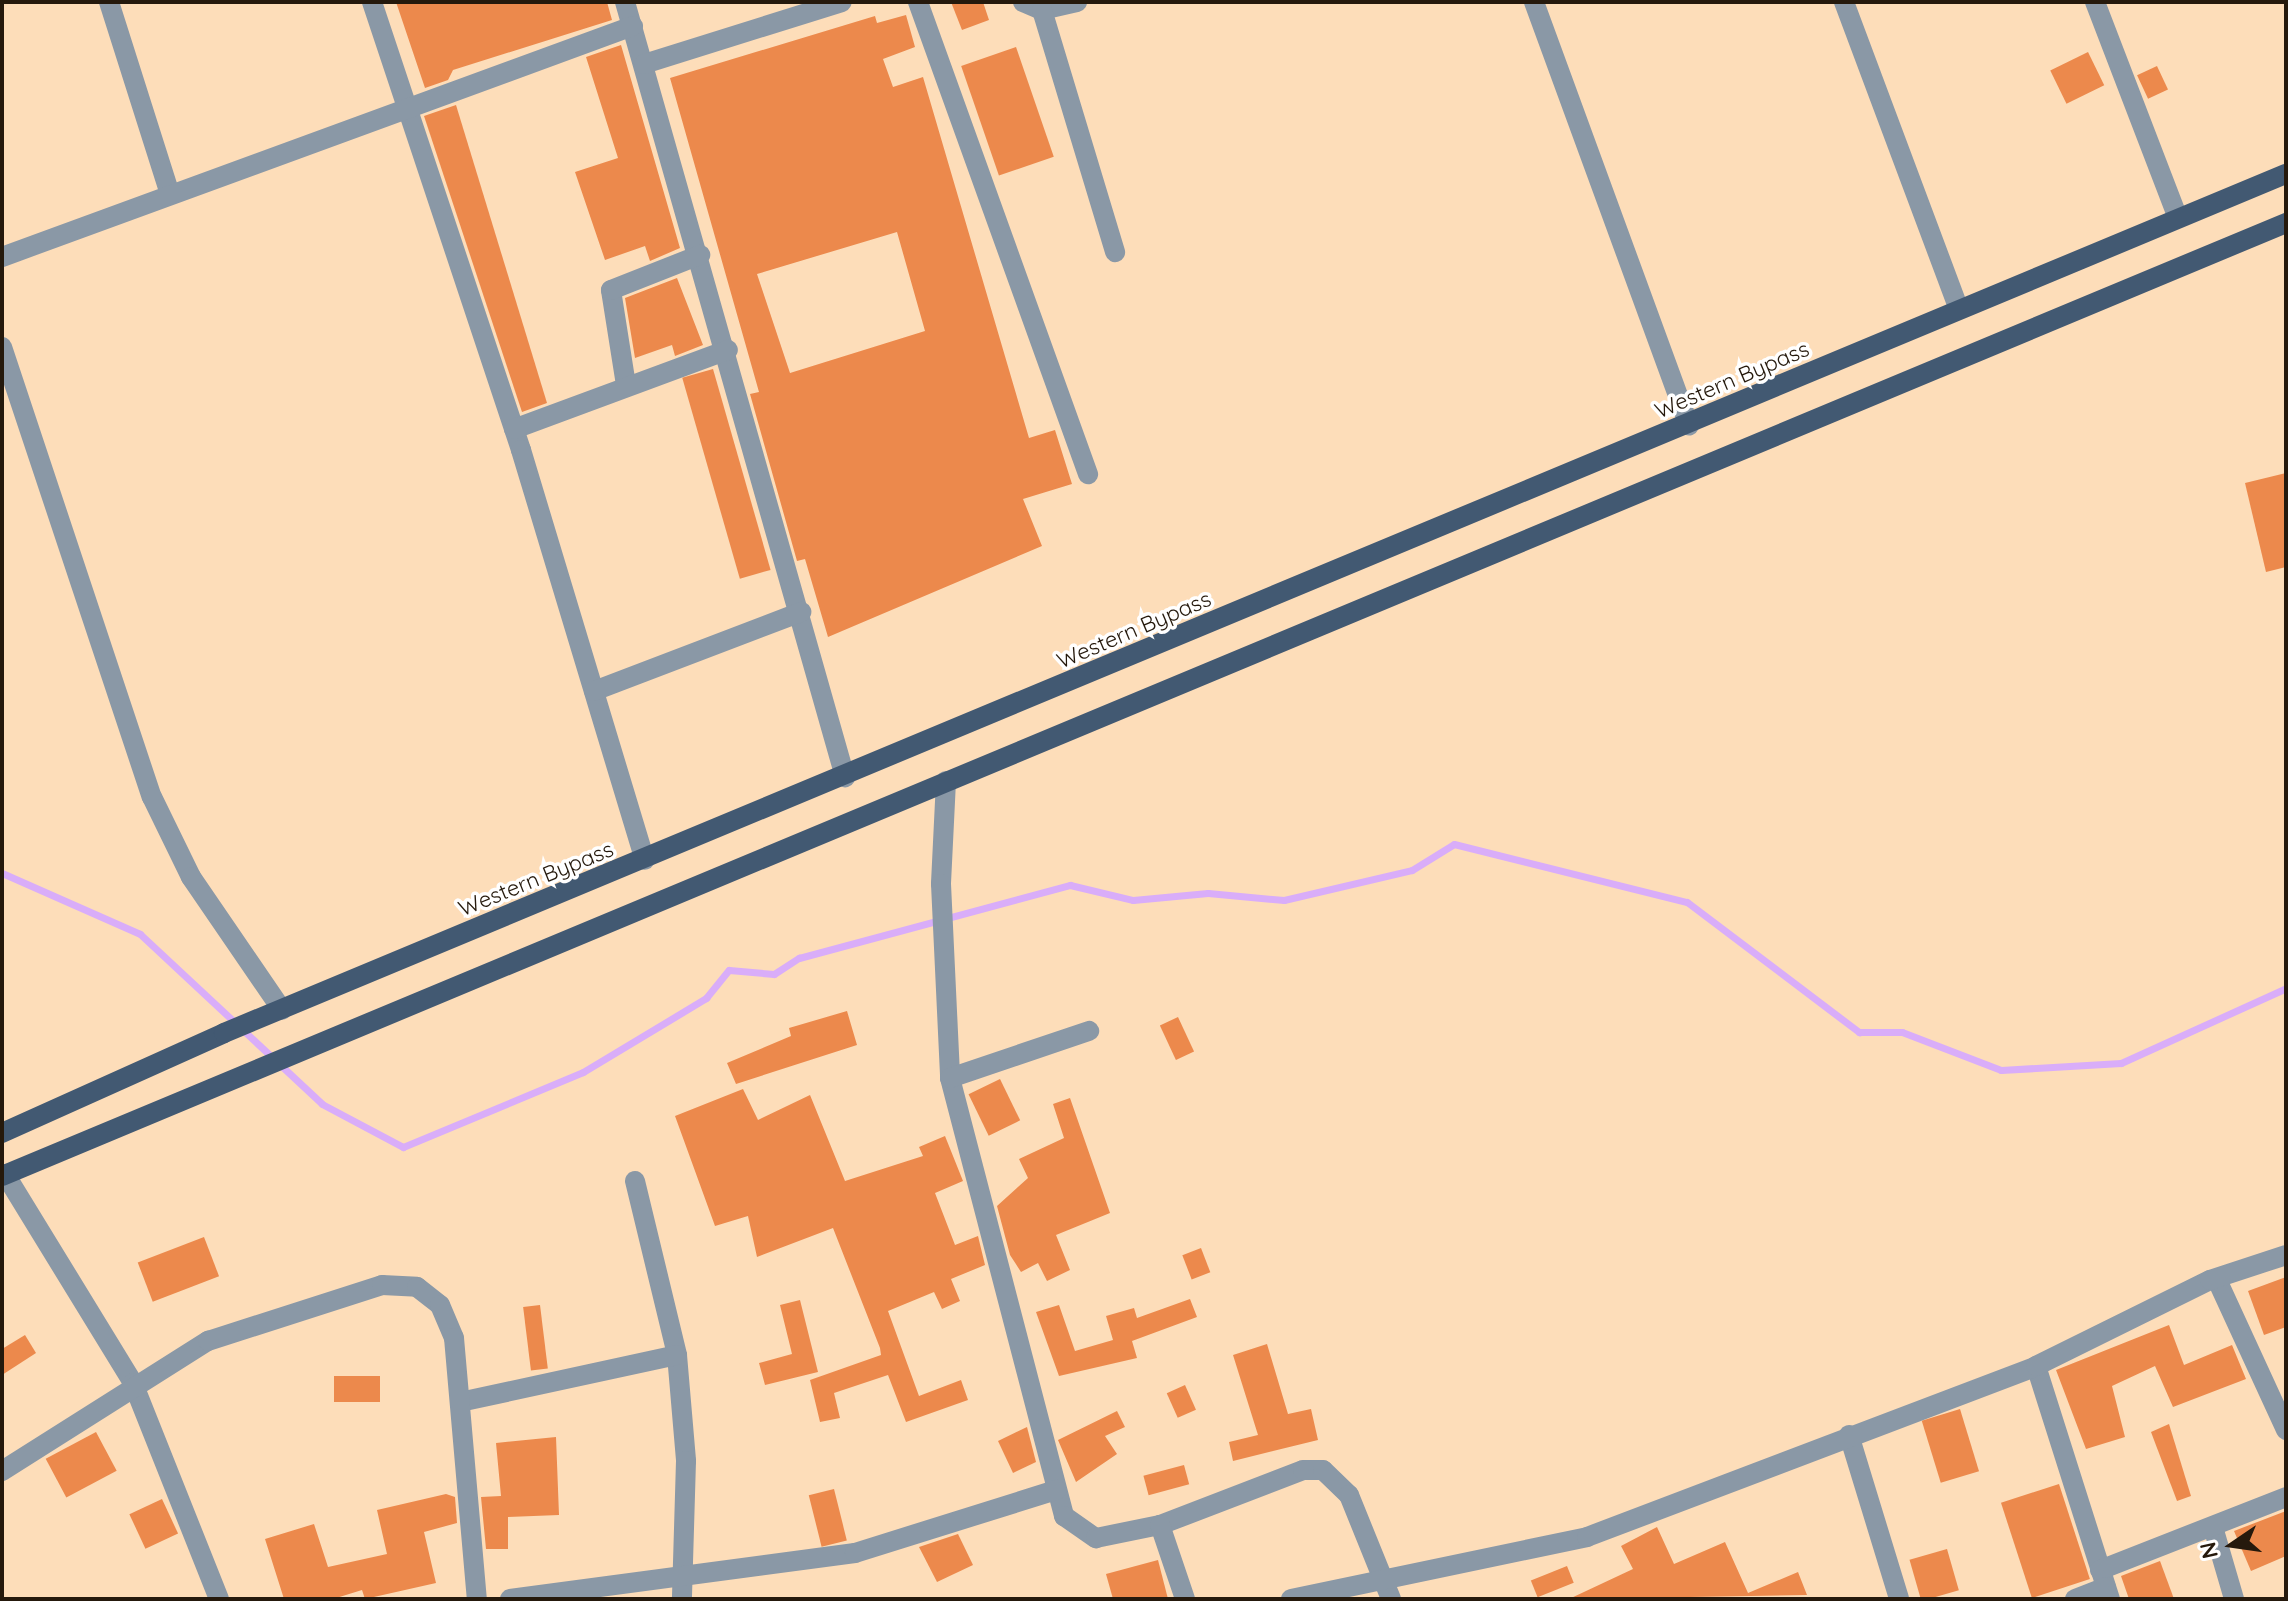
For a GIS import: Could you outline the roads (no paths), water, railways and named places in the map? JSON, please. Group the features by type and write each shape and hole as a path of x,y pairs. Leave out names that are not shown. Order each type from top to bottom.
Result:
{"main road":[{"name":"Western Bypass","path":"2,1133 224,1033 845,777 2286,174"},
{"path":"4,1175 261,1064 2286,223"}],"street":[{"path":"109,2 170,194"},
{"path":"372,2 402,106 514,429 645,860"},
{"path":"625,2 728,350 845,777"},
{"path":"644,64 842,2"},
{"path":"918,2 1088,474"},
{"path":"1077,2 1032,6 1115,252"},
{"path":"1534,2 1689,425"},
{"path":"1844,2 1959,309"},
{"path":"2095,2 2178,218"},
{"path":"2,257 402,106 633,26"},
{"path":"626,385 611,290 700,255"},
{"path":"2,347 152,797 191,877 272,1014"},
{"path":"514,429 626,385 728,350"},
{"path":"594,691 801,612"},
{"path":"946,781 941,884 948,967 950,1078 1064,1516 1096,1538 1160,1525 1303,1470 1323,1470 1349,1495 1391,1599"},
{"path":"950,1078 1089,1031"},
{"path":"4,1175 133,1383 219,1599"},
{"path":"635,1181 677,1355 685,1575 682,1599"},
{"path":"1291,1599 1587,1537 2036,1366 2210,1280 2218,1282 2286,1255"},
{"path":"2218,1282 2286,1430"},
{"path":"2,1471 133,1383 208,1341 382,1285 417,1287 440,1305 454,1338 477,1599"},
{"path":"460,1402 677,1355"},
{"path":"2036,1366 2105,1585"},
{"path":"1849,1435 1899,1599"},
{"path":"510,1599 855,1553 1056,1490"},
{"path":"2075,1599 2213,1527 2286,1497"},
{"path":"1160,1525 1185,1599"},
{"path":"2213,1527 2234,1599"}],"waterway":[{"path":"2,873 140,934 322,1104 403,1147 583,1072 706,998 729,970 774,974 799,958 1070,885 1133,900 1208,893 1284,900 1412,870 1454,844 1687,902 1859,1032 1902,1032 2001,1070 2121,1063 2286,988"}]}
